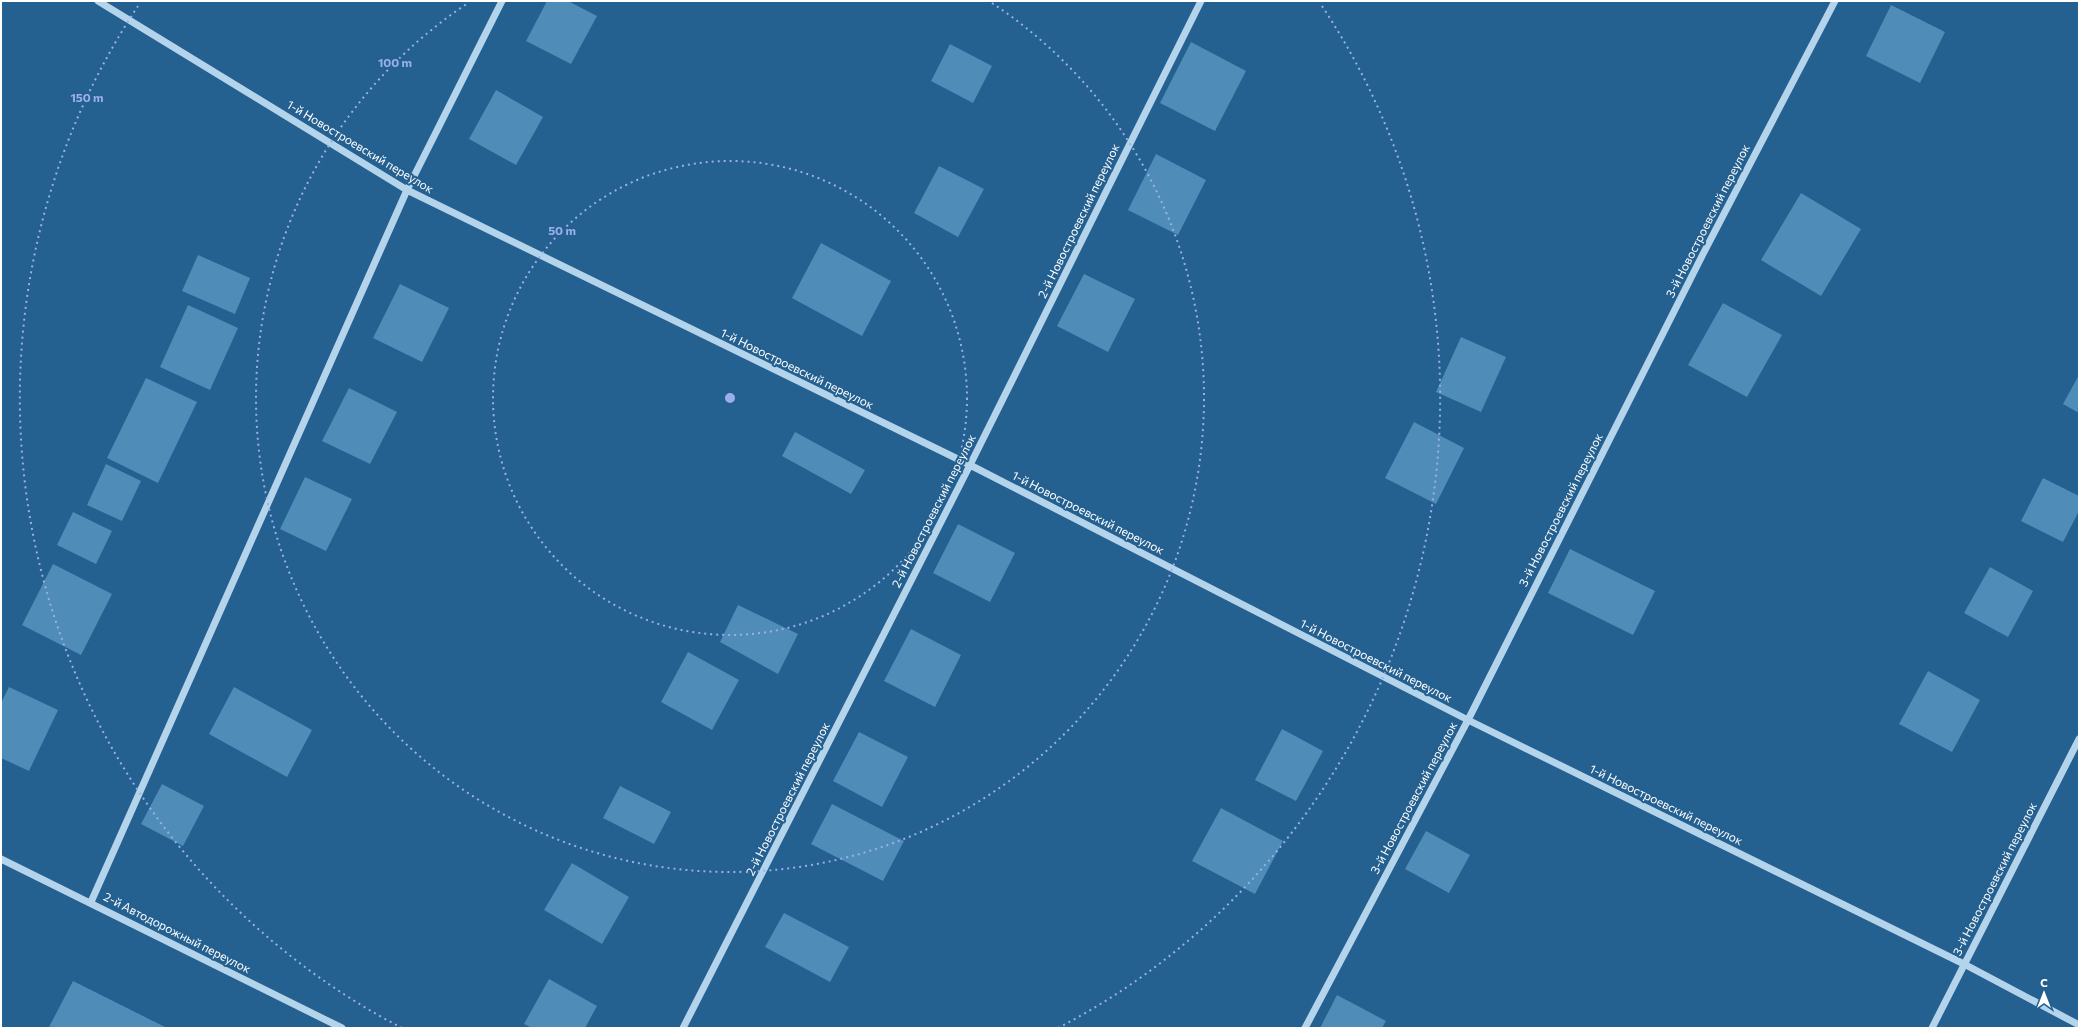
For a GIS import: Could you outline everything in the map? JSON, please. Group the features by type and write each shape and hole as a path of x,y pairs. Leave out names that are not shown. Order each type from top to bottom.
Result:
{"street":[{"name":"1-й Новостроевский переулок","path":"98,1 407,190 970,465 1468,720 1964,964 2079,1025"},
{"path":"91,902 407,190 502,1"},
{"name":"2-й Новостроевский переулок","path":"684,1028 970,465 1201,1"},
{"name":"3-й Новостроевский переулок","path":"1305,1028 1468,720 1703,254 1835,1"},
{"name":"3-й Новостроевский переулок","path":"1932,1028 2079,740"},
{"name":"2-й Автодорожный переулок","path":"1,859 91,902 342,1028"}],"building":[{"path":"547,1 568,1 597,16 571,64 526,41"},
{"path":"1891,5 1945,32 1920,83 1866,56"},
{"path":"1191,42 1246,71 1215,131 1160,103"},
{"path":"950,44 992,66 973,103 931,81"},
{"path":"496,90 543,117 516,165 469,139"},
{"path":"1156,154 1206,180 1178,235 1128,210"},
{"path":"939,166 984,189 958,237 914,213"},
{"path":"1801,193 1861,229 1821,296 1761,260"},
{"path":"821,243 891,281 862,336 792,298"},
{"path":"198,255 250,278 235,314 182,291"},
{"path":"1084,274 1135,299 1108,352 1057,326"},
{"path":"400,284 449,308 422,362 373,338"},
{"path":"1723,303 1782,335 1747,397 1688,365"},
{"path":"188,305 238,328 210,390 160,367"},
{"path":"1461,337 1506,357 1481,412 1436,392"},
{"path":"2079,375 2079,413 2063,404"},
{"path":"146,378 197,402 158,483 107,458"},
{"path":"349,388 397,412 370,464 322,441"},
{"path":"1414,422 1464,448 1436,504 1385,478"},
{"path":"795,432 865,470 851,494 782,456"},
{"path":"106,464 141,481 122,521 87,505"},
{"path":"305,477 352,499 326,551 280,529"},
{"path":"2043,478 2079,496 2079,511 2063,542 2021,521"},
{"path":"73,512 112,531 96,564 57,545"},
{"path":"958,524 1015,553 990,602 933,573"},
{"path":"1570,549 1655,591 1633,635 1548,593"},
{"path":"53,564 112,594 81,655 22,625"},
{"path":"1990,567 2033,591 2008,637 1964,613"},
{"path":"738,605 798,634 778,674 720,642"},
{"path":"911,629 961,655 935,707 884,681"},
{"path":"688,652 739,680 712,730 661,702"},
{"path":"1928,671 1980,700 1952,752 1899,724"},
{"path":"9,687 58,710 29,771 1,758 1,703"},
{"path":"234,687 312,730 287,777 209,734"},
{"path":"1282,729 1323,751 1296,801 1255,780"},
{"path":"859,732 908,757 882,807 833,781"},
{"path":"162,784 204,806 183,846 141,824"},
{"path":"620,786 671,812 654,844 603,818"},
{"path":"832,804 904,841 883,881 811,844"},
{"path":"1221,808 1283,841 1255,894 1192,861"},
{"path":"1426,831 1470,855 1449,893 1405,869"},
{"path":"572,863 629,897 602,944 544,910"},
{"path":"784,913 849,947 830,982 765,947"},
{"path":"549,979 597,1006 585,1028 532,1028 524,1024"},
{"path":"73,981 167,1028 49,1027"},
{"path":"1337,995 1386,1021 1382,1028 1320,1028"}]}
